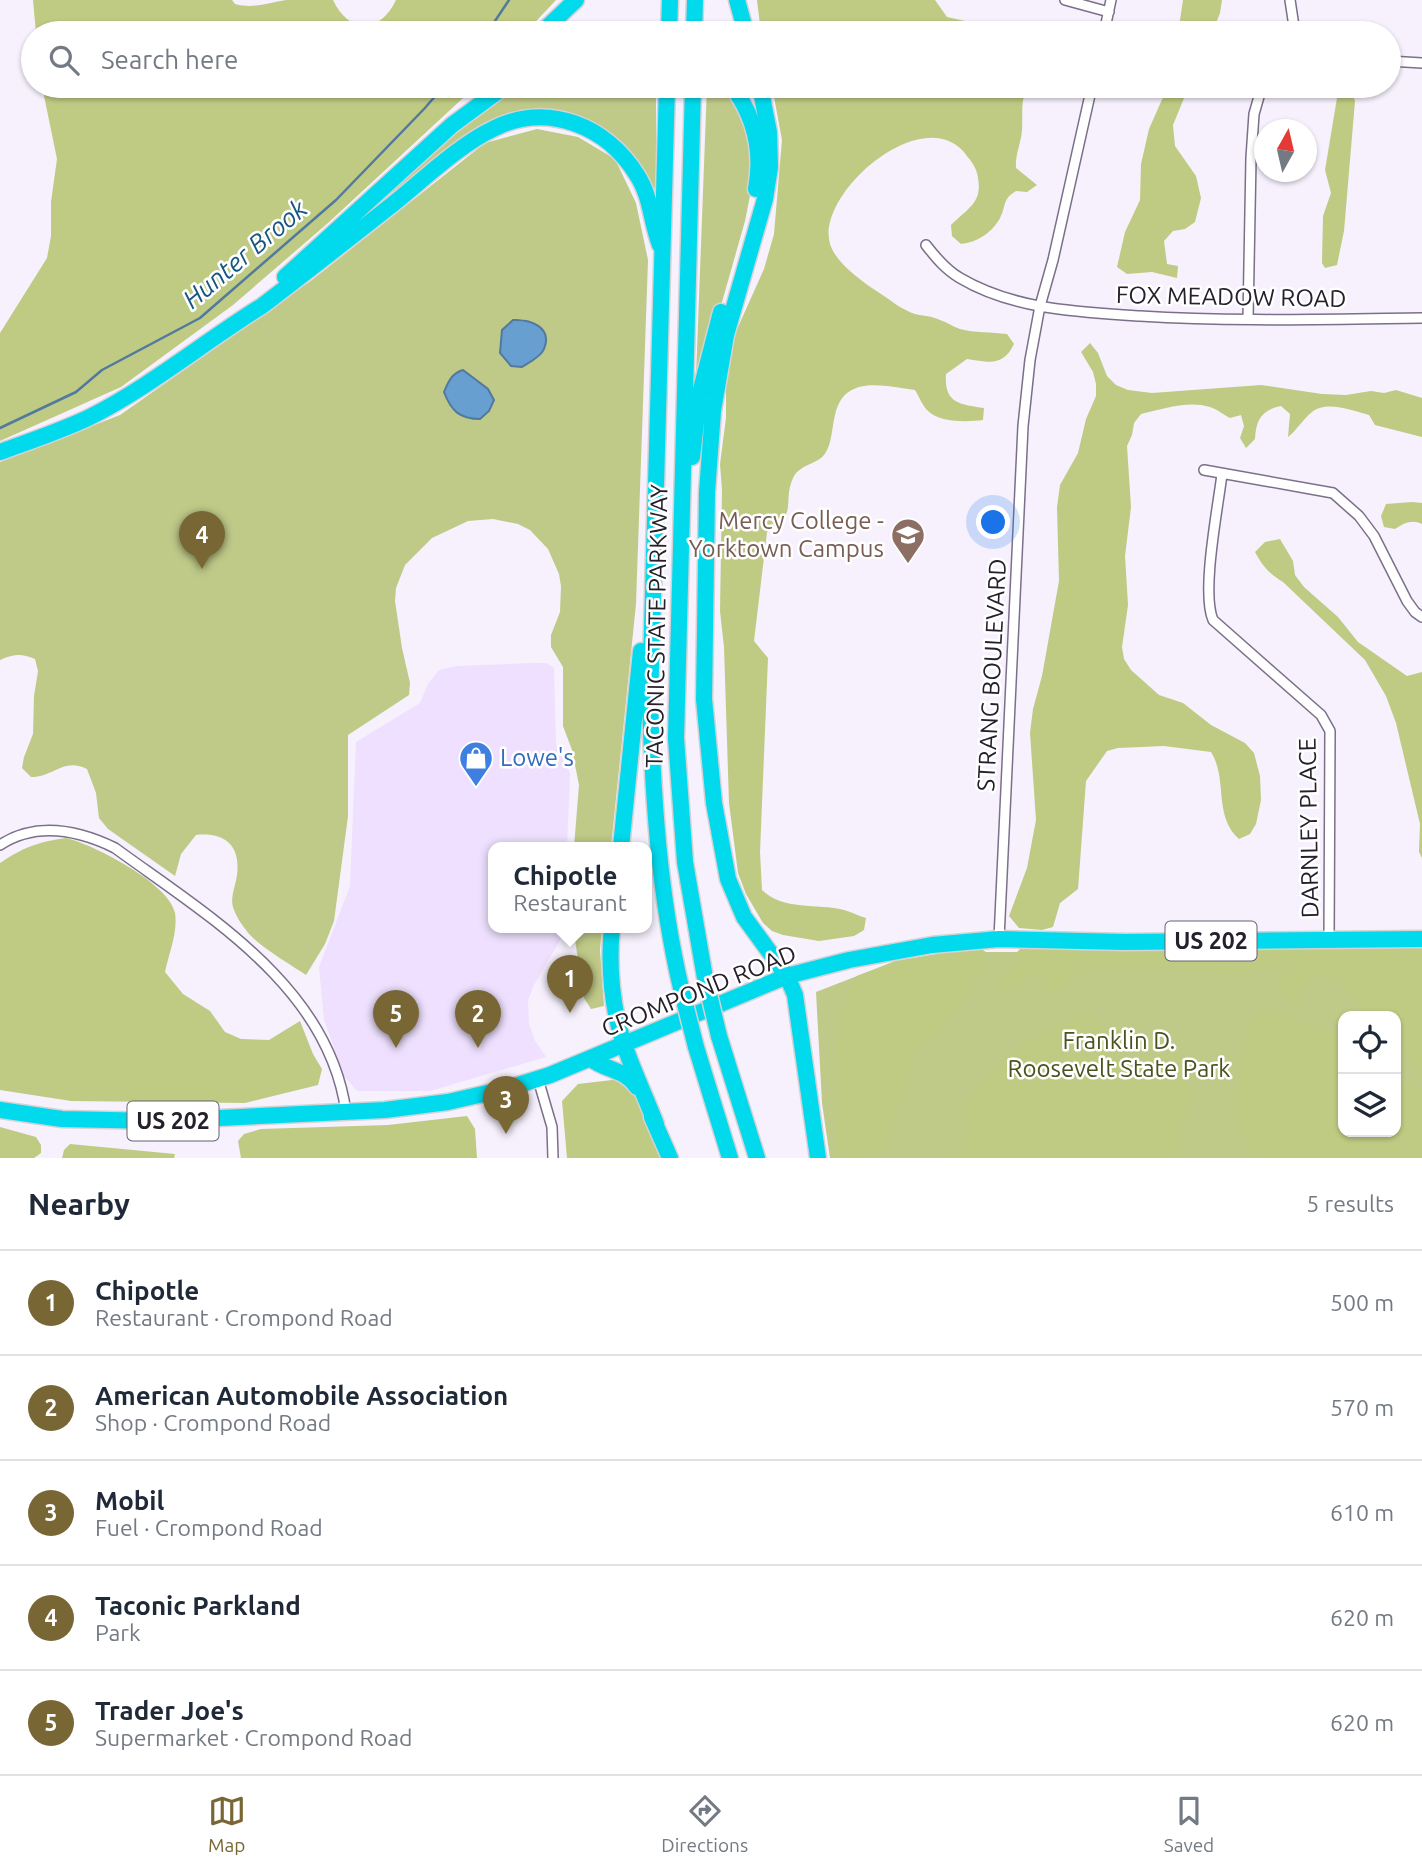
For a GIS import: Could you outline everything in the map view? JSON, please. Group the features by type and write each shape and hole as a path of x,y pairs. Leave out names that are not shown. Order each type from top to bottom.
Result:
{"highway":[{"path":"554,21 576,0"},
{"path":"694,21 695,0"},
{"path":"737,0 743,21"},
{"path":"386,183 474,98"},
{"path":"234,322 386,183 452,125 489,98"},
{"name":"TACONIC STATE PARKWAY","path":"667,98 650,702 653,796 663,889 681,988 730,1158"},
{"name":"TACONIC STATE PARKWAY","path":"693,98 679,539 676,696 678,779 690,894 705,978 719,1036 757,1158"},
{"path":"679,539 691,500 693,446 703,381 749,218 758,176 759,152 754,127 740,98"},
{"path":"762,98 769,132 770,167 765,199 729,321 715,396 707,492 704,691 714,803 726,870 744,918 787,976 794,995 818,1158"},
{"path":"0,452 61,429 110,406 262,306 464,147 494,128 522,119 549,117 574,122 591,129 612,144 628,161 643,186 663,254"},
{"path":"622,842 639,676 644,589 653,574"},
{"path":"612,933 611,971 624,1046 670,1158"},
{"name":"CROMPOND ROAD","path":"0,1110 62,1119 157,1121 346,1112 448,1102 538,1079 624,1046 787,976 903,949 999,939 1125,942 1422,939"},
{"path":"591,1059 604,1068 619,1071 631,1079 656,1124"}],"street":[{"path":"1065,0 1109,12"},
{"path":"1107,21 1111,0"},
{"path":"1290,0 1293,21"},
{"path":"1401,62 1422,63"},
{"name":"STRANG BOULEVARD","path":"999,939 1023,426 1030,360 1040,306 1089,98"},
{"path":"1248,319 1251,158 1254,114 1259,98"},
{"name":"FOX MEADOW ROAD","path":"926,246 949,271 962,280 988,292 1040,306 1122,315 1248,319 1422,318"},
{"path":"1204,470 1333,493 1346,503 1374,536 1407,601 1422,617"},
{"name":"DARNLEY PLACE","path":"1222,474 1208,610 1213,620 1321,715 1330,731 1329,940"},
{"path":"0,845 17,835 38,830 62,830 96,839 115,848 238,938 312,1019 340,1080 346,1112"},
{"path":"538,1079 552,1127 553,1158"}],"shaded area":[{"path":"546,663 554,668 556,744 570,773 567,842 488,842 488,933 562,933 528,1000 529,1024 535,1041 546,1057 430,1091 357,1091 344,1076 324,1019 319,967 350,886 356,742 420,703 428,684 439,670 457,666"}],"green space":[{"path":"33,0 232,0 235,4 248,6 286,0 333,0 351,21 35,21"},
{"path":"396,0 556,0 536,21 378,21"},
{"path":"757,0 935,0 947,17 965,21 760,21"},
{"path":"1183,0 1222,0 1217,21 1180,21"},
{"path":"44,98 463,98 328,223 233,305 121,387 0,441 0,333 47,258 57,159"},
{"path":"504,98 656,98 656,187 652,190 598,126 493,124 355,230 353,225 443,142"},
{"path":"707,98 732,98 753,141 755,170 745,221 701,376 696,377"},
{"path":"774,98 1024,98 1016,168 1037,185 1027,192 1016,191 1011,194 992,229 978,239 961,244 952,236 951,225 977,197 979,183 976,170 963,151 943,139 920,139 895,148 872,164 851,184 836,207 829,229 832,249 840,261 900,307 960,329 1007,334 1014,344 1000,360 989,362 967,359 946,374 946,384 951,396 960,403 984,408 983,420 962,421 932,414 925,408 915,390 878,385 856,388 847,393 835,415 826,452 796,473 790,487 786,514 777,526 767,532 754,641 768,658 760,852 762,890 770,897 790,904 834,908 866,918 864,930 854,936 819,941 772,931 763,923 746,894 738,873 729,803 724,647 720,611 720,464 726,418 726,372 734,336 764,269 774,234 782,140"},
{"path":"1163,98 1184,98 1173,125 1175,146 1196,176 1201,198 1195,222 1185,229 1173,231 1164,241 1167,264 1178,266 1177,278 1152,272 1127,274 1117,267 1125,232 1140,200 1141,164 1149,129"},
{"path":"1337,98 1354,98 1344,231 1337,265 1325,268 1322,263 1323,216 1331,193 1325,170"},
{"path":"537,129 578,137 615,159 636,203 648,260 636,604 612,842 574,842 579,785 572,750 563,726 563,667 551,647 551,635 560,612 561,586 548,549 530,530 518,524 493,519 468,521 432,538 405,565 396,588 395,601 410,683 409,695 348,735 348,816 334,921 325,944 306,975 257,942 238,919 232,903 238,865 233,848 222,838 196,835 181,854 175,876 108,829 99,818 96,793 87,769 65,766 31,777 22,768 33,734 38,671 35,659 26,656 14,655 0,660 0,462 120,415 312,280 485,143","holes":["524,319 500,353 502,330 514,320"]},
{"path":"1090,343 1098,353 1107,376 1116,385 1128,390 1152,393 1261,385 1346,395 1396,390 1422,398 1422,437 1375,425 1369,415 1348,409 1325,407 1312,412 1288,437 1290,414 1281,406 1261,416 1255,439 1246,448 1240,438 1244,426 1241,415 1230,418 1213,408 1193,404 1141,414 1134,423 1127,446 1131,507 1125,556 1128,605 1122,647 1124,659 1131,670 1159,695 1183,703 1211,725 1245,743 1254,753 1260,776 1261,800 1256,824 1250,834 1239,839 1231,830 1226,820 1219,774 1211,752 1164,746 1107,751 1086,781 1078,889 1060,903 1053,927 1042,930 1019,928 1009,916 1027,868 1036,820 1030,733 1059,581 1057,507 1060,485 1078,453 1086,419 1096,396 1093,372 1081,352"},
{"path":"1422,503 1422,524 1405,523 1395,529 1384,527 1381,516 1386,504"},
{"path":"1280,539 1293,561 1295,575 1304,587 1338,617 1358,642 1407,676 1422,672 1422,858 1419,852 1420,824 1396,723 1386,696 1365,660 1260,561 1255,552 1265,542"},
{"path":"66,838 94,848 129,867 160,890 170,902 175,913 175,928 165,972 183,994 210,1011 225,1032 241,1039 269,1040 300,1021 322,1069 318,1085 245,1103 71,1101 0,1090 0,863 32,846"},
{"path":"574,933 601,933 604,1006 591,1009 584,998"},
{"path":"978,947 986,952 982,969 944,1026 913,1055 887,1145 873,1158 837,1158 834,1084 836,1047 843,1007 857,976 895,961"},
{"path":"1022,947 1422,947 1422,1074 1413,1066 1401,1045 1401,1011 1364,1011 1342,984 1326,975 1308,979 1299,999 1286,1003 1277,983 1285,967 1218,973 1149,966 1103,967 1083,972 1068,982 1060,996 1043,989 1042,976 1029,973 1019,986 1000,992 999,981 1013,965 1017,952"},
{"name":"Franklin D. Roosevelt State Park","path":"1422,951 1422,1158 830,1158 822,1103 816,992 870,971 972,952"},
{"path":"1258,1008 1287,1015 1338,1036 1338,1137 1401,1137 1401,1075 1422,1093 1422,1158 1250,1158 1236,1107 1247,1030"},
{"path":"1092,1016 1097,1020 1120,1064 1167,1054 1181,1054 1190,1111 1178,1130 1177,1158 954,1158 970,1128 961,1112 994,1072 1020,1048 1049,1029 1067,1021"},
{"path":"621,1079 631,1085 665,1158 567,1158 562,1101 578,1084"},
{"path":"467,1116 475,1129 477,1158 241,1158 238,1141 244,1134 261,1129 388,1125"},
{"path":"0,1127 36,1137 41,1145 41,1153 34,1158 0,1158"},
{"path":"70,1144 175,1154 174,1158 62,1158 64,1150"}],"water":[{"path":"513,320 533,323 543,330 545,335 542,352 522,367 511,366 500,353 502,330"},
{"path":"463,370 488,389 494,400 489,411 480,419 457,413 444,392 453,376"}],"waterway":[{"name":"Hunter Brook","path":"495,21 509,0"},
{"name":"Hunter Brook","path":"0,428 76,392 102,370 200,318 336,200 434,98"}],"place":[{"name":"Mercy College - Yorktown Campus","path":"908,565"},
{"name":"Taconic Parkland","path":"202,569"},
{"name":"Lowe's","path":"476,788"},
{"name":"Chipotle","path":"570,1013"},
{"name":"Trader Joe's","path":"396,1048"},
{"name":"American Automobile Association","path":"478,1048"},
{"name":"Mobil","path":"506,1134"}]}
